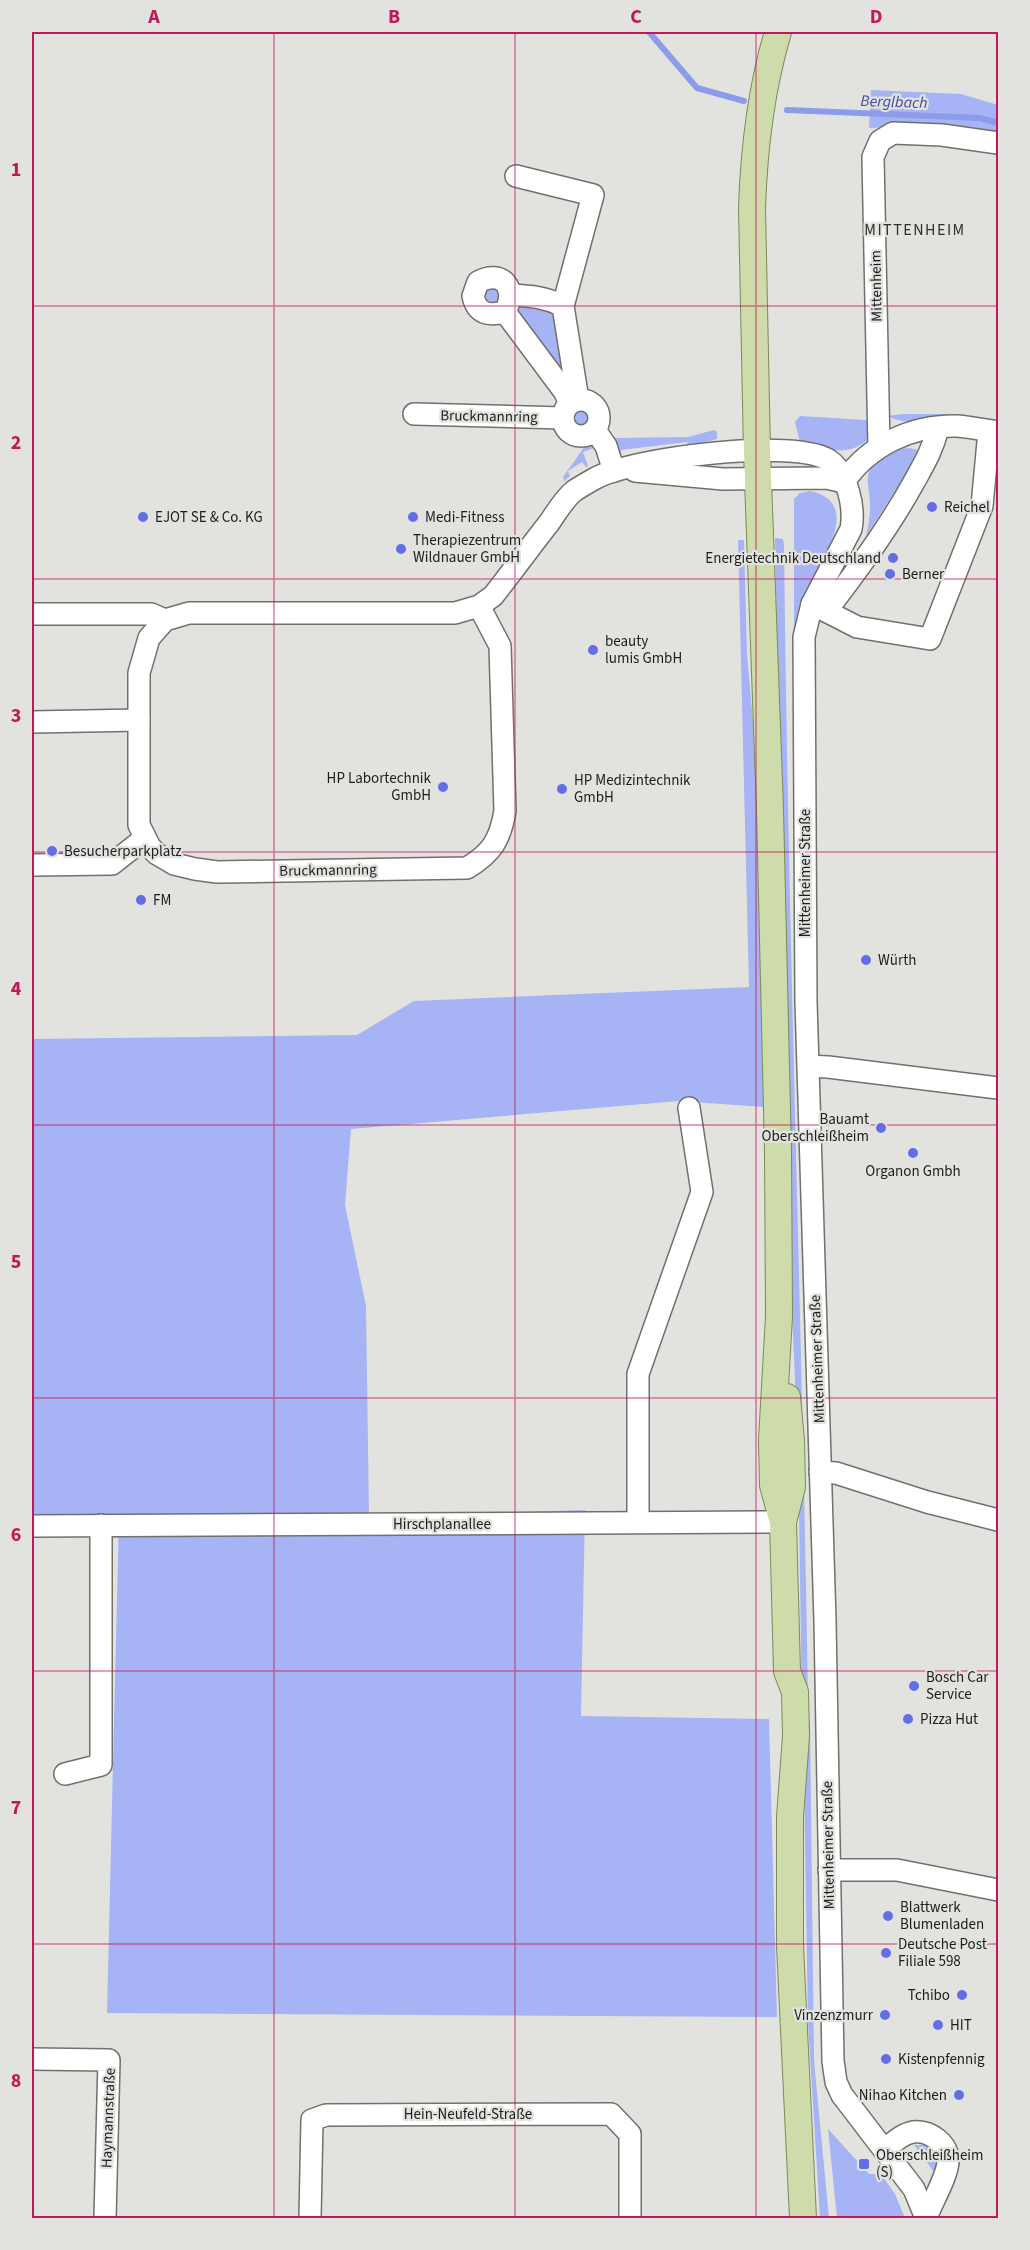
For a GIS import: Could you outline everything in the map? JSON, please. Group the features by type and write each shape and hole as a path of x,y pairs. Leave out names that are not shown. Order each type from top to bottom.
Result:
{"main road":[{"path":"778,32 763,92 753,168 757,452 770,810 778,1152 779,1316 772,1440 772,1485 783,1522 787,1671 779,1693 780,1737 790,1817 790,1946 804,2218"}],"street":[{"name":"Mittenheim","path":"879,447 873,157 880,141 893,133 942,135 999,143"},
{"path":"516,176 593,195 563,306 570,407 565,426 571,433 579,436 588,435 595,430 599,422 599,413 595,405 587,400 570,407"},
{"path":"563,306 536,296 508,304 564,391 570,407"},
{"name":"Bruckmannring","path":"414,414 570,407"},
{"path":"618,470 723,479 827,478 844,482 864,458 893,439 923,430 938,428 956,426 994,431 982,506 930,639 857,627 819,608 869,556 900,509 934,446 938,428"},
{"path":"595,430 618,470"},
{"path":"32,866 112,864 145,838 139,825 139,673 149,638 165,620 189,613 455,613 479,606 493,596 572,492 597,477 665,458 697,454 757,452"},
{"name":"Mittenheimer Straße","path":"757,452 808,453 821,456 831,462 839,471 844,482 852,511 851,529 819,608 804,637 808,1066 825,1621 832,2044 836,2082 857,2117 914,2189 926,2218"},
{"name":"Bruckmannring","path":"145,838 157,854 174,864 216,872 467,868 481,860 493,848 502,826 504,811 501,646 479,606"},
{"path":"32,614 151,614 165,620"},
{"path":"32,722 139,720"},
{"path":"808,1066 999,1088"},
{"path":"638,1522 638,1374 702,1192 688,1108"},
{"path":"820,1472 836,1473 927,1502 999,1520"},
{"name":"Hirschplanallee","path":"32,1526 783,1522"},
{"path":"65,1774 101,1765 100,1526"},
{"path":"829,1870 897,1870 999,1890"},
{"name":"Haymannstraße","path":"32,2059 109,2060 105,2218"},
{"name":"Hein-Neufeld-Straße","path":"310,2218 312,2120 326,2115 611,2114 630,2134 630,2218"},
{"path":"885,2150 902,2136 912,2132 932,2136 941,2143 948,2154 947,2170 926,2218"}],"shaded area":[{"path":"871,90 961,94 998,105 998,135 930,125 869,128"},
{"path":"495,283 505,300 487,308 480,289"},
{"path":"539,301 557,315 572,392 512,309 514,306"},
{"path":"582,406 590,410 594,418 590,426 582,430 574,426 570,418 574,410"},
{"path":"946,414 947,417 902,421 888,416"},
{"path":"800,416 866,420 870,422 870,438 861,445 844,450 828,449 800,442 795,422"},
{"path":"714,430 717,432 717,439 688,447 687,442 621,450 621,456 619,456 613,438 688,437"},
{"path":"592,442 597,447 583,452 588,466 586,467 582,462 568,471 570,476 564,481 563,477 585,446"},
{"path":"910,448 921,451 866,536 870,511 869,472 876,462 886,455"},
{"path":"810,491 827,498 835,509 836,523 826,555 802,598 794,630 794,499 800,493"},
{"path":"775,538 783,539 784,545 808,1702 802,1708 798,1447 789,1246"},
{"path":"738,540 744,540 747,654 758,778 765,1107 679,1101 351,1129 345,1205 366,1306 369,1517 585,1510 581,1716 769,1719 777,2017 107,2013 119,1516 32,1514 32,1039 357,1035 414,1001 749,987"},
{"path":"803,1717 808,1718 810,1722 814,2061 829,2218 820,2218 808,2022"},
{"path":"828,2129 869,2174 881,2174 895,2194 905,2218 837,2218"},
{"path":"914,2145 926,2145 939,2161 934,2172"}],"waterway":[{"name":"Berglbach","path":"649,32 697,88 744,101"},
{"name":"Berglbach","path":"787,110 980,118 998,123"}],"place":[{"name":"Reichel","path":"932,507"},
{"name":"EJOT SE & Co. KG","path":"143,517"},
{"name":"Medi-Fitness","path":"413,517"},
{"name":"Therapiezentrum Wildnauer GmbH","path":"401,549"},
{"name":"Energietechnik Deutschland","path":"893,558"},
{"name":"Berner","path":"890,574"},
{"name":"beauty lumis GmbH","path":"593,650"},
{"name":"HP Labortechnik GmbH","path":"443,787"},
{"name":"HP Medizintechnik GmbH","path":"562,789"},
{"name":"Besucherparkplatz","path":"52,851"},
{"name":"FM","path":"141,900"},
{"name":"Würth","path":"866,960"},
{"name":"Bauamt Oberschleißheim","path":"881,1128"},
{"name":"Organon Gmbh","path":"913,1153"},
{"name":"Bosch Car Service","path":"914,1686"},
{"name":"Pizza Hut","path":"908,1719"},
{"name":"Blattwerk Blumenladen","path":"888,1916"},
{"name":"Deutsche Post Filiale 598","path":"886,1953"},
{"name":"Tchibo","path":"962,1995"},
{"name":"Vinzenzmurr","path":"885,2015"},
{"name":"HIT","path":"938,2025"},
{"name":"Kistenpfennig","path":"886,2059"},
{"name":"Nihao Kitchen","path":"959,2095"},
{"name":"Oberschleißheim (S)","path":"864,2164"}],"district":[{"name":"MITTENHEIM","path":"915,229"}]}
